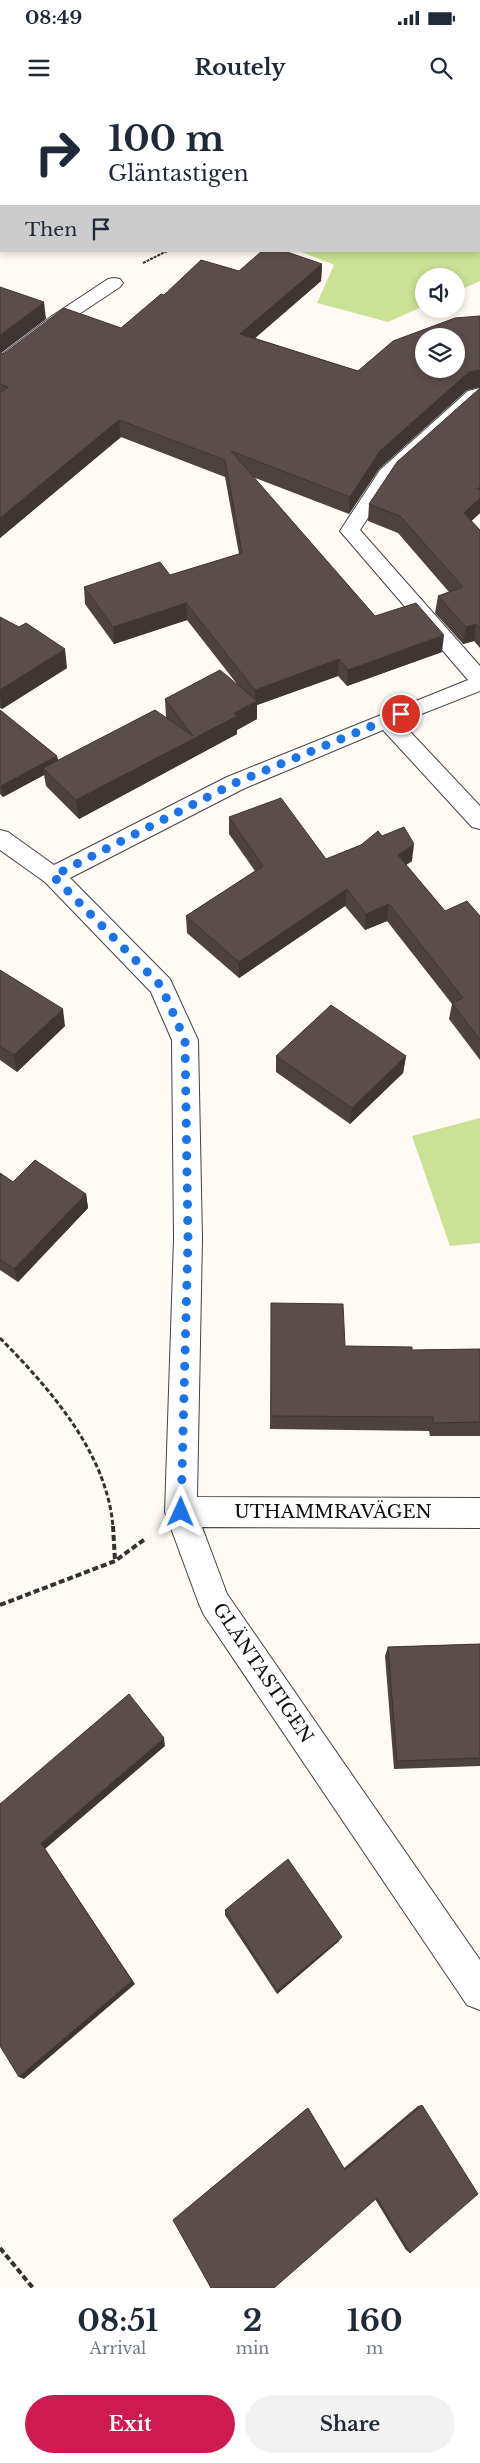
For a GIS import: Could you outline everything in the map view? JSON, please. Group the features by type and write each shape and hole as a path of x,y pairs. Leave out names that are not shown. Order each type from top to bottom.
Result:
{"street":[{"path":"0,365 58,320 114,283"},
{"path":"53,876 235,783 480,681 350,531 387,474 474,395 480,394"},
{"path":"386,720 480,820"},
{"name":"GLÄNTASTIGEN","path":"0,838 53,876 161,986 185,1040 188,1239 181,1512 215,1604 480,1992"},
{"name":"UTHAMMRAVÄGEN","path":"181,1512 480,1513"}],"path":[{"path":"0,1338 24,1361 85,1442 108,1498 115,1561"},
{"path":"0,1605 115,1561 181,1512"},
{"path":"0,2248 33,2288"}],"green space":[{"path":"302,252 480,252 480,281 465,288 465,268 415,268 415,310 388,322 317,303 334,265"},
{"path":"480,1118 480,1243 450,1246 412,1136"}],"building":[{"path":"261,252 287,252 322,264 240,334 358,371 393,341 415,333 415,378 462,378 380,451 350,497 231,451 375,616 416,603 444,635 348,670 339,659 255,690 186,603 113,627 84,587 160,562 170,575 242,553 225,460 119,420 0,518 0,393 8,387 0,384 0,354 5,353 64,308 121,328 161,294 164,295 201,260 239,271"},
{"path":"0,287 44,302 0,335"},
{"path":"480,316 480,370 469,372 465,376 465,328 428,328 455,318"},
{"path":"480,388 480,487 477,489 480,490 480,498 464,513 480,530 480,628 476,624 466,627 438,596 463,587 400,516 369,504 397,462"},
{"path":"0,617 19,627 26,623 65,649 0,690"},
{"path":"220,670 257,701 234,713 237,716 76,800 43,768 155,710 193,736 165,699"},
{"path":"0,710 57,756 1,786 0,785"},
{"path":"281,798 326,859 361,845 378,831 382,836 404,827 414,844 398,855 445,911 467,901 480,916 480,1040 452,1003 463,998 389,904 366,914 347,889 239,962 186,916 263,866 229,817"},
{"path":"0,970 63,1009 14,1055 0,1046"},
{"path":"331,1005 406,1056 352,1108 276,1056"},
{"path":"35,1160 86,1194 14,1269 0,1259 0,1173 13,1182"},
{"path":"271,1303 343,1304 345,1346 412,1347 412,1350 480,1349 480,1422 433,1423 433,1417 271,1416"},
{"path":"480,1644 480,1758 397,1761 388,1647"},
{"path":"129,1694 164,1738 41,1843 132,1981 19,2077 0,2046 0,1804"},
{"path":"288,1859 342,1937 277,1991 225,1910"},
{"path":"422,2105 478,2194 410,2253 377,2198 274,2288 211,2288 173,2220 308,2108 345,2170"}],"route":[{"path":"181,1512 188,1239 185,1040 161,986 53,876 235,783 401,714"}]}
